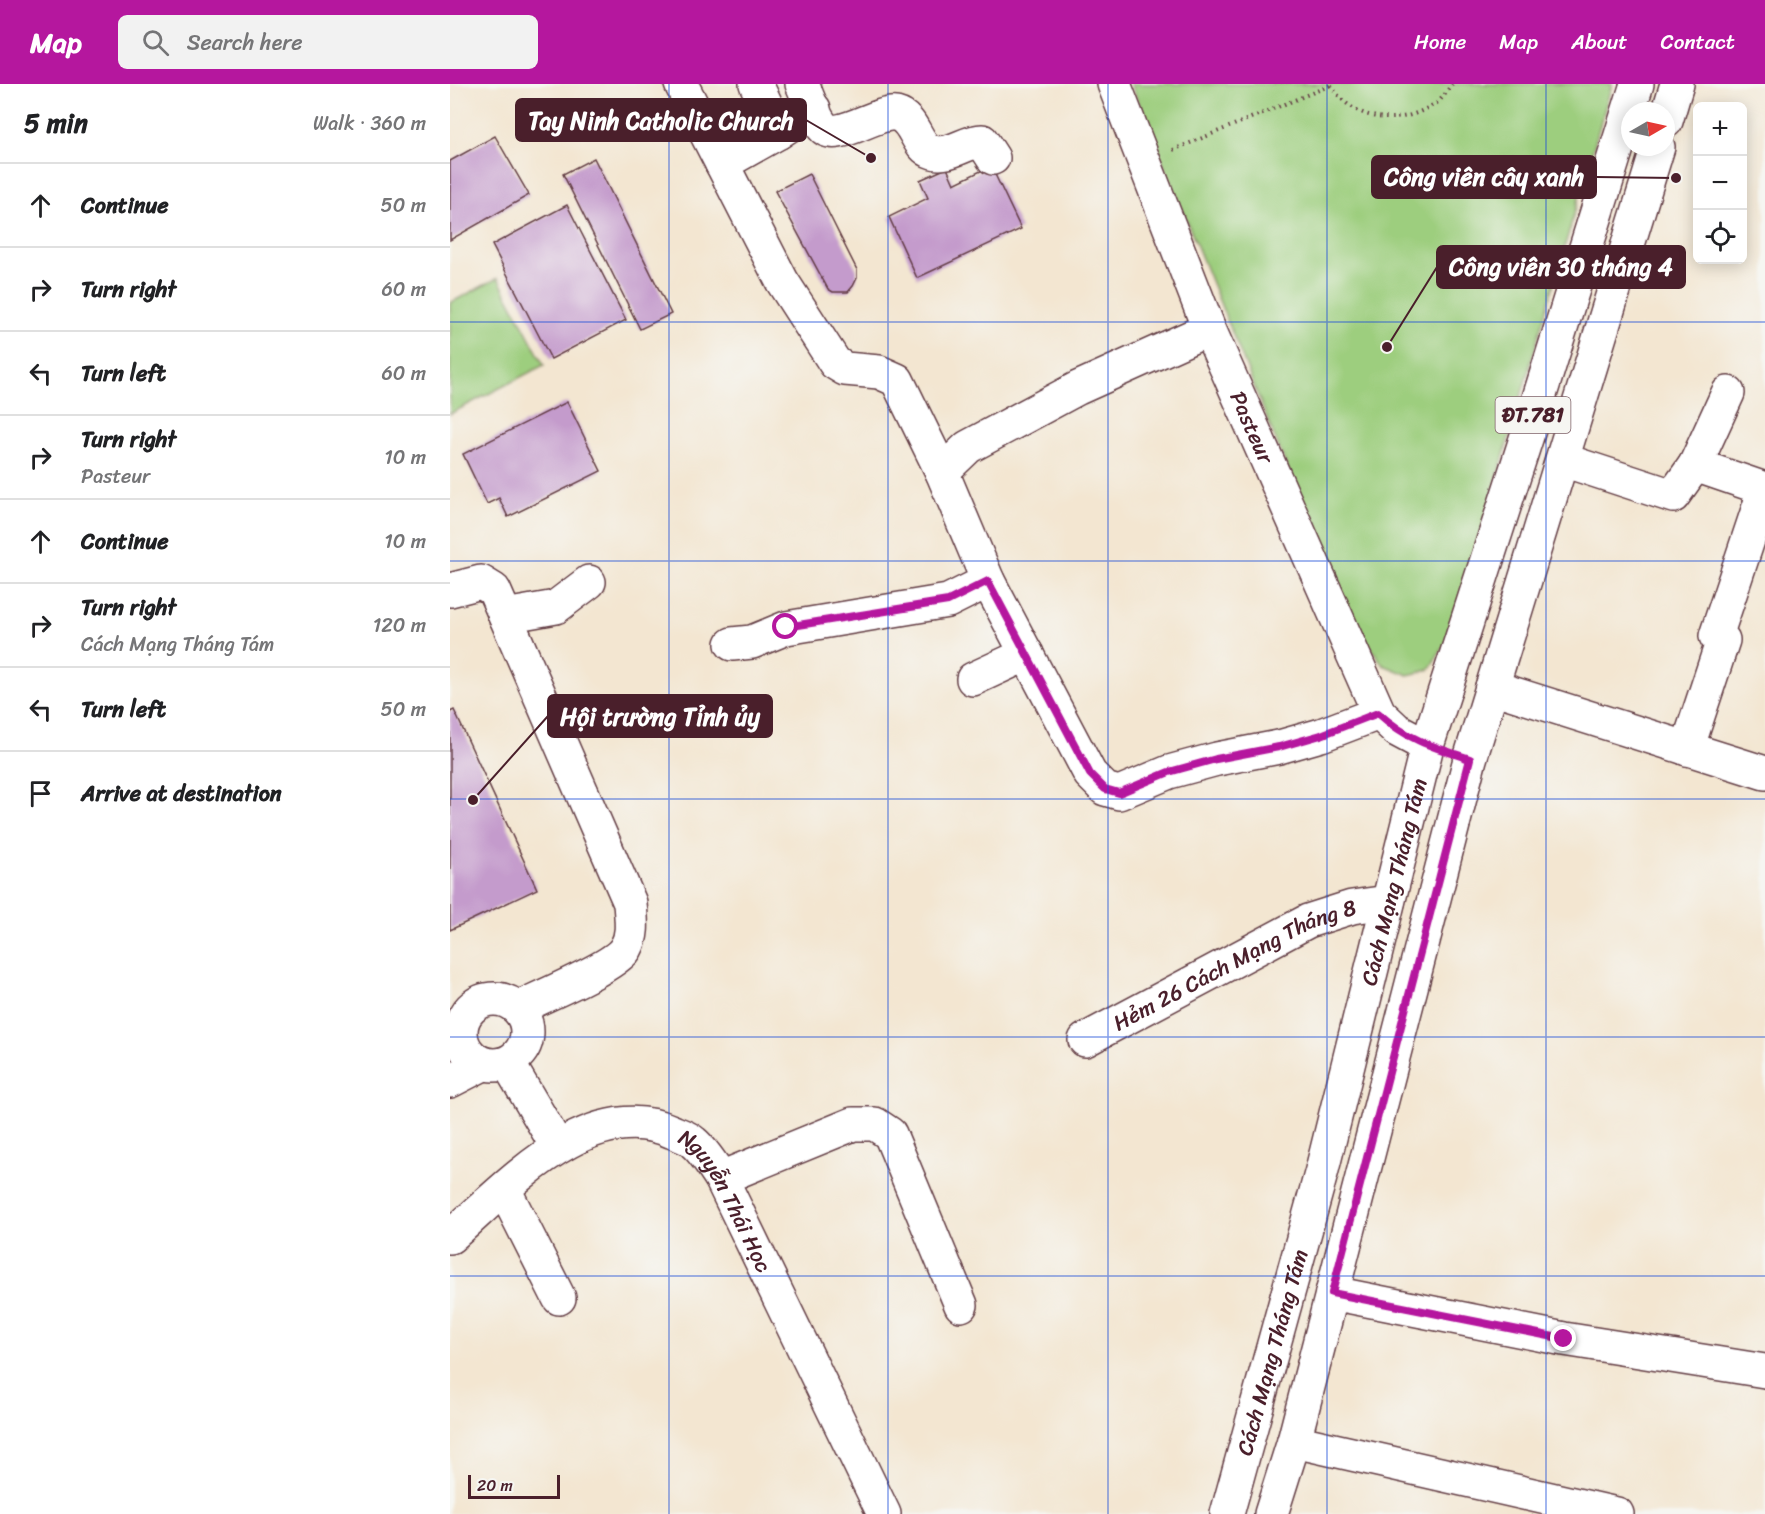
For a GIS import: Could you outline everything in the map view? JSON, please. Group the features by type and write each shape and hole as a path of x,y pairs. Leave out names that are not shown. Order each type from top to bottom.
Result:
{"main road":[{"path":"681,84 782,281 835,363 845,369 879,372 897,380 942,472 988,581 1090,774 1105,789 1119,793 1169,772 1321,735 1378,713"},
{"path":"756,84 779,132"},
{"name":"Pasteur","path":"1114,84 1209,329 1378,713 1397,730 1427,746 1470,759"},
{"name":"Cách Mạng Tháng Tám","path":"1227,1514 1322,1170 1427,746 1637,84"},
{"path":"1672,102 1677,84"},
{"path":"723,164 779,132 808,97 822,126 828,131 838,132 887,113 907,119 924,145 932,152 945,153 974,141 982,141 993,158"},
{"name":"Cách Mạng Tháng Tám","path":"1271,1514 1294,1441 1470,759 1655,156"},
{"path":"942,472 968,447 1078,388 1209,329"},
{"path":"1563,460 1672,496 1695,465 1728,393"},
{"path":"1688,749 1723,640 1716,636 1765,489 1695,465"},
{"path":"732,644 752,642 786,627 948,601 988,581"},
{"path":"450,590 481,582 494,590 630,903 633,930 626,950 611,963 518,1008"},
{"path":"505,615 556,607 589,582"},
{"path":"973,679 1027,654"},
{"path":"1492,687 1765,773"},
{"name":"Hẻm 26 Cách Mạng Tháng 8","path":"1085,1040 1308,921 1352,907 1388,902 1431,910"},
{"path":"450,1081 496,1064 519,1055 526,1041 527,1024 518,1008 506,1001 493,998 480,1002 470,1009 455,1036 471,1058 496,1064 557,1146"},
{"name":"Nguyễn Thái Học","path":"450,1237 557,1146 594,1130 625,1122 657,1125 693,1141 722,1178 884,1514"},
{"path":"722,1178 854,1124 875,1124 890,1134 961,1305"},
{"path":"504,1190 560,1298"},
{"path":"1291,1283 1564,1339 1765,1371"},
{"path":"1294,1441 1617,1514"}],"path":[{"path":"1145,162 1331,84 1338,96 1361,113 1388,119 1416,115 1440,100 1452,84"}],"green space":[{"path":"1131,84 1612,84 1459,609 1446,643 1429,670 1408,675 1383,665 1345,610"},
{"path":"498,278 544,365 450,414 450,303"}],"building":[{"path":"495,136 529,195 450,240 450,161"},
{"path":"594,158 671,314 640,329 563,174"},
{"path":"991,166 1021,229 917,278 889,217 928,198 920,180 947,168 954,184"},
{"path":"809,174 857,270 857,278 848,292 833,292 828,289 775,191"},
{"path":"567,205 626,320 551,359 492,245"},
{"path":"567,402 601,471 508,517 499,498 487,504 463,454"},
{"path":"454,710 537,889 450,930 450,712"}],"place":[{"name":"Tay Ninh Catholic Church","path":"871,158"},
{"name":"Công viên cây xanh","path":"1676,178"},
{"name":"Công viên 30 tháng 4","path":"1387,347"},
{"name":"Hội trường Tỉnh ủy","path":"473,800"}],"route":[{"path":"786,627 948,601 988,581 1090,774 1105,789 1119,793 1169,772 1216,759 1279,747 1321,735 1378,713 1397,730 1427,746 1470,759 1332,1293 1564,1339"}]}
